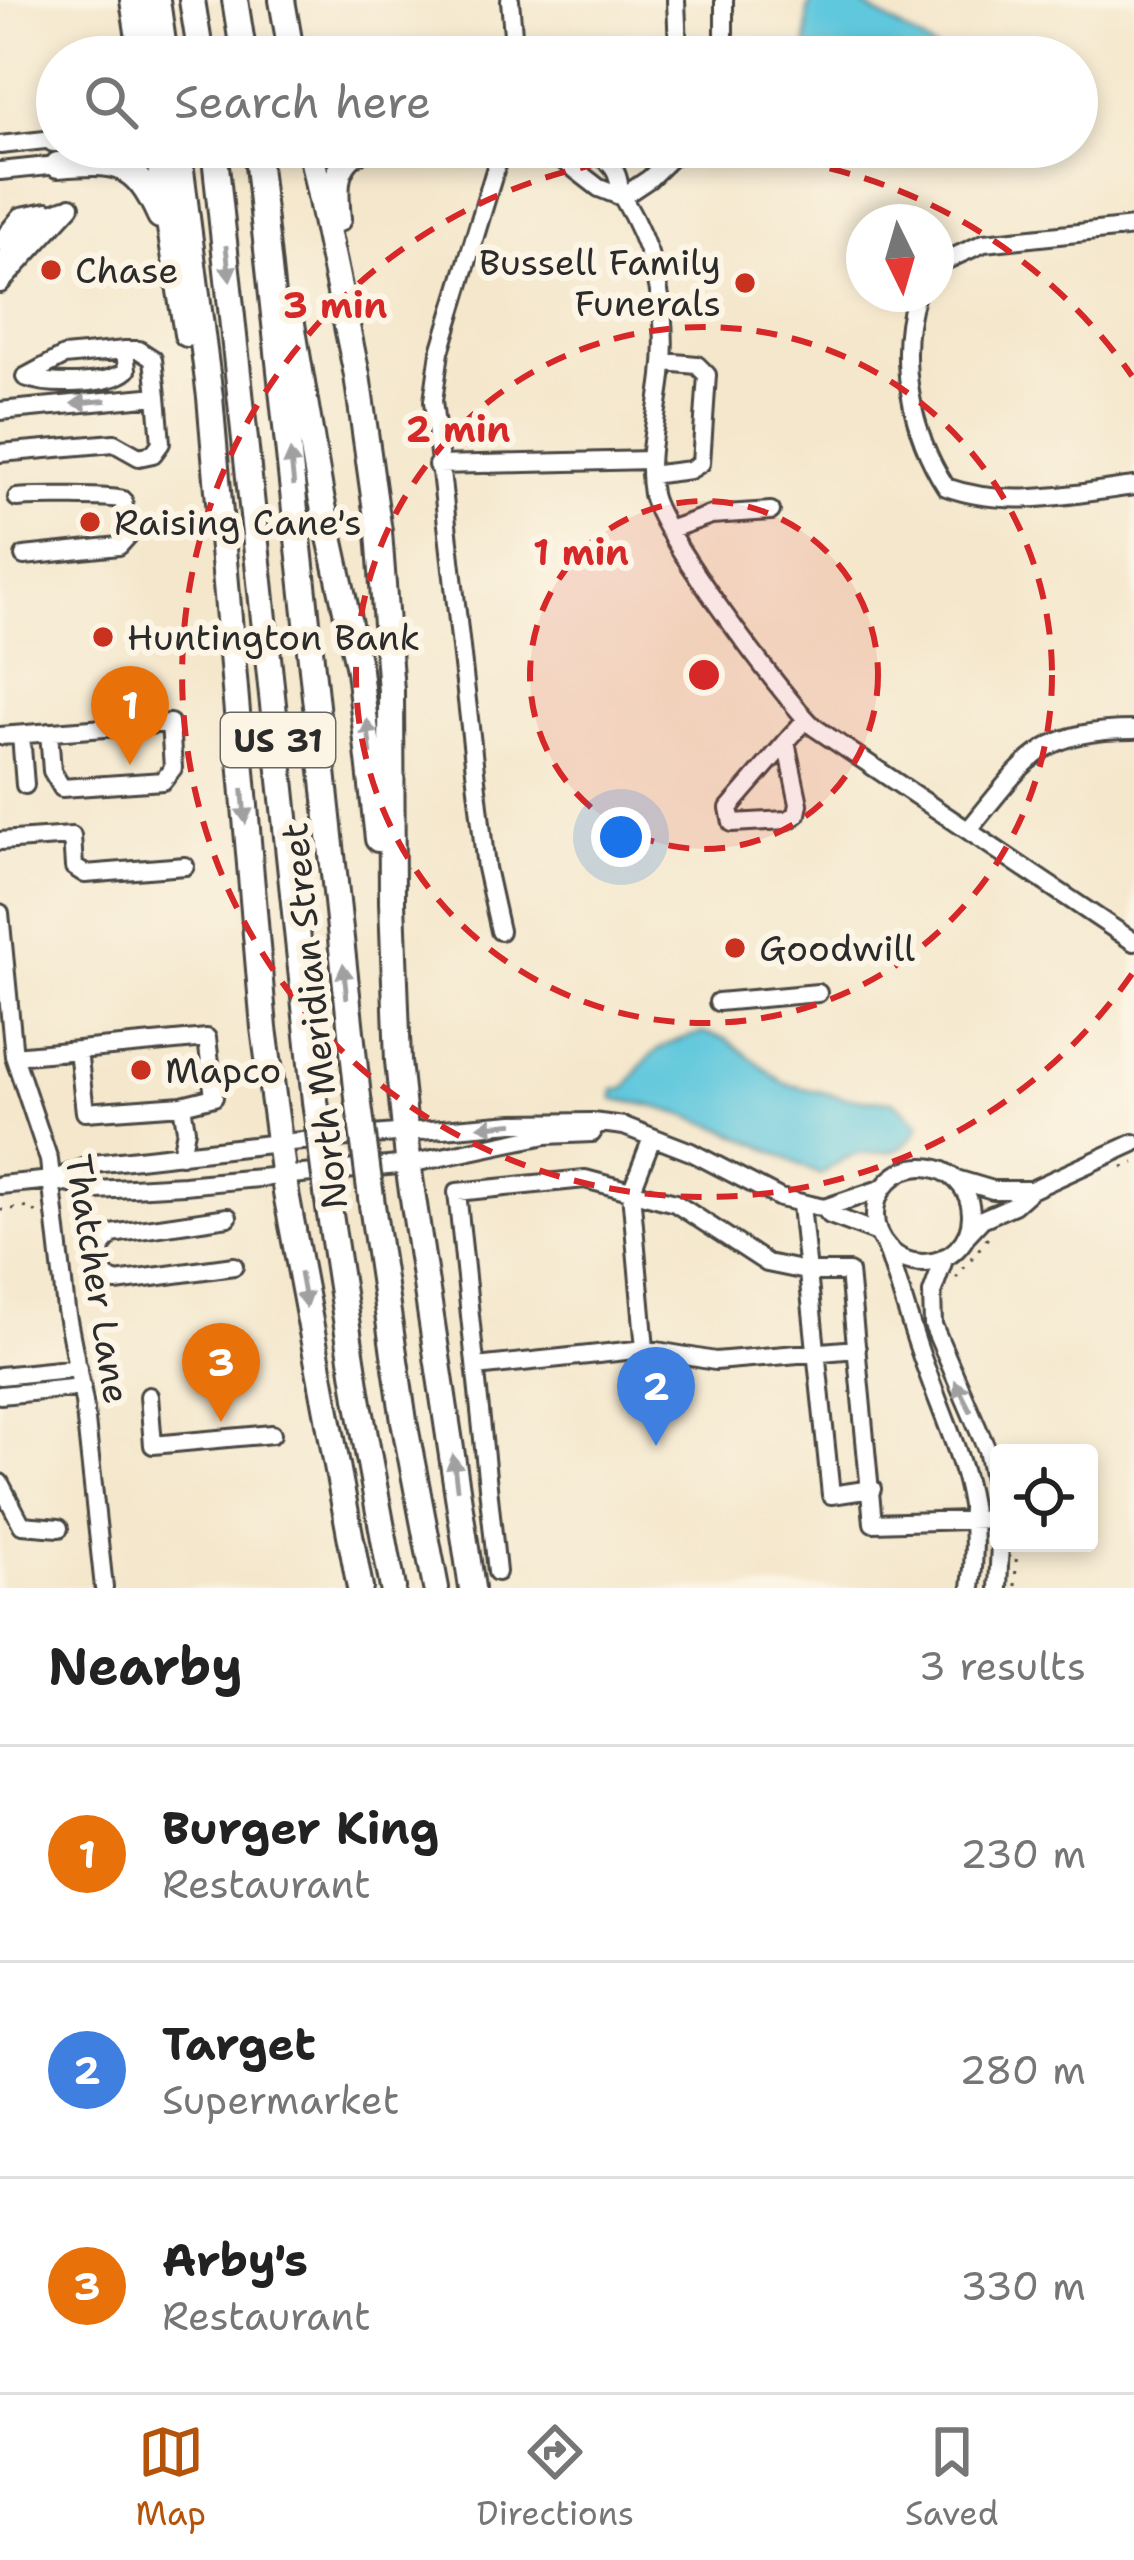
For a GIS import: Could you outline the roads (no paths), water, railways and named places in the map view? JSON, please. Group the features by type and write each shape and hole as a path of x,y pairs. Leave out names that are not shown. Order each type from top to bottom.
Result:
{"highway":[{"path":"131,0 136,36"},
{"path":"158,0 162,36"},
{"path":"192,0 198,36"},
{"path":"235,0 241,36"},
{"path":"282,0 288,36"},
{"path":"121,168 145,184 172,239"},
{"path":"160,168 222,570"},
{"path":"181,168 208,378 251,903 279,1144 360,1588"},
{"name":"North Meridian Street","path":"216,168 315,1101 358,1398 393,1588"},
{"name":"North Meridian Street","path":"260,168 371,1205 436,1588"},
{"path":"262,168 366,715 405,1134 472,1588"},
{"path":"314,168 368,445 387,620 394,979"},
{"path":"340,168 336,177 347,323"}],"street":[{"path":"510,0 513,36"},
{"path":"676,0 678,36"},
{"path":"724,0 724,36"},
{"path":"0,156 9,144"},
{"path":"0,171 36,156"},
{"path":"496,168 440,352 433,400 486,868 500,931"},
{"path":"573,168 599,188 622,196"},
{"path":"614,168 622,196 642,227 656,272 664,362 650,467 654,503 668,530 788,701 806,719 1134,942"},
{"path":"622,196 660,168"},
{"path":"0,242 20,216 71,206"},
{"path":"0,253 28,218 71,206"},
{"path":"0,264 39,218 71,206"},
{"path":"0,279 71,206"},
{"path":"954,257 984,243 1134,227"},
{"path":"911,312 908,353 917,431 946,487 968,495 1027,499 1134,487"},
{"path":"0,454 114,443 140,457 152,454 161,443 153,359 139,350 125,350 64,356 25,376 42,384 117,378 127,370 125,350"},
{"path":"437,465 690,470 701,463 707,375 698,365 664,362"},
{"path":"0,411 157,396"},
{"path":"17,498 115,496 123,500 128,536 118,546 24,556"},
{"path":"668,530 711,515 771,512"},
{"path":"786,742 797,814 768,823 732,823 729,808 786,742 806,719"},
{"path":"0,736 21,735 49,732 170,723 170,775 163,781 62,788 52,771 49,732"},
{"path":"970,828 1021,767 1058,739 1080,732 1134,730"},
{"path":"21,735 25,785"},
{"path":"0,841 72,836 74,867 85,874 185,866"},
{"name":"Thatcher Lane","path":"0,913 14,1056 52,1180 104,1588"},
{"path":"697,1006 717,995 775,989 787,995"},
{"path":"718,1002 818,993"},
{"path":"14,1056 207,1038 214,1097 182,1105 85,1112 78,1051"},
{"path":"181,1155 182,1105"},
{"path":"0,1185 52,1180 94,1164 565,1121 624,1126 801,1205 824,1208 883,1188 894,1177 924,1167 993,1190 1031,1190"},
{"path":"52,1180 97,1190 409,1164 556,1133 652,1138"},
{"path":"645,1349 631,1192 652,1138"},
{"path":"990,1464 933,1324 932,1293 945,1257 982,1219 1031,1190 1134,1143"},
{"path":"953,1178 970,1205 966,1236"},
{"path":"497,1572 457,1192 585,1179 675,1203 767,1264 811,1272 849,1272 873,1523 990,1519"},
{"path":"883,1188 874,1218 959,1449 976,1520 971,1588"},
{"path":"801,1205 831,1495 872,1489"},
{"path":"824,1208 914,1262 945,1257"},
{"path":"228,1217 112,1234 100,1248 104,1276 116,1282 234,1266"},
{"path":"476,1367 645,1349 715,1361 857,1349"},
{"path":"0,1381 80,1378"},
{"path":"0,1395 80,1378"},
{"path":"149,1396 153,1445 272,1434"},
{"path":"0,1483 22,1525 58,1528"},
{"path":"998,1588 1000,1552"}],"water":[{"path":"815,0 855,0 914,36 807,36 808,7"},
{"path":"703,1033 726,1039 785,1084 848,1098 893,1101 920,1124 900,1148 850,1156 820,1175 694,1118 614,1099 614,1090 625,1089 657,1051"}],"place":[{"name":"Chase","path":"51,270"},
{"name":"Bussell Family Funerals","path":"745,283"},
{"name":"Raising Cane's","path":"90,522"},
{"name":"Huntington Bank","path":"103,637"},
{"name":"Burger King","path":"130,765"},
{"name":"Goodwill","path":"735,948"},
{"name":"Mapco","path":"141,1070"},
{"name":"Arby's","path":"221,1422"},
{"name":"Target","path":"656,1446"}]}
